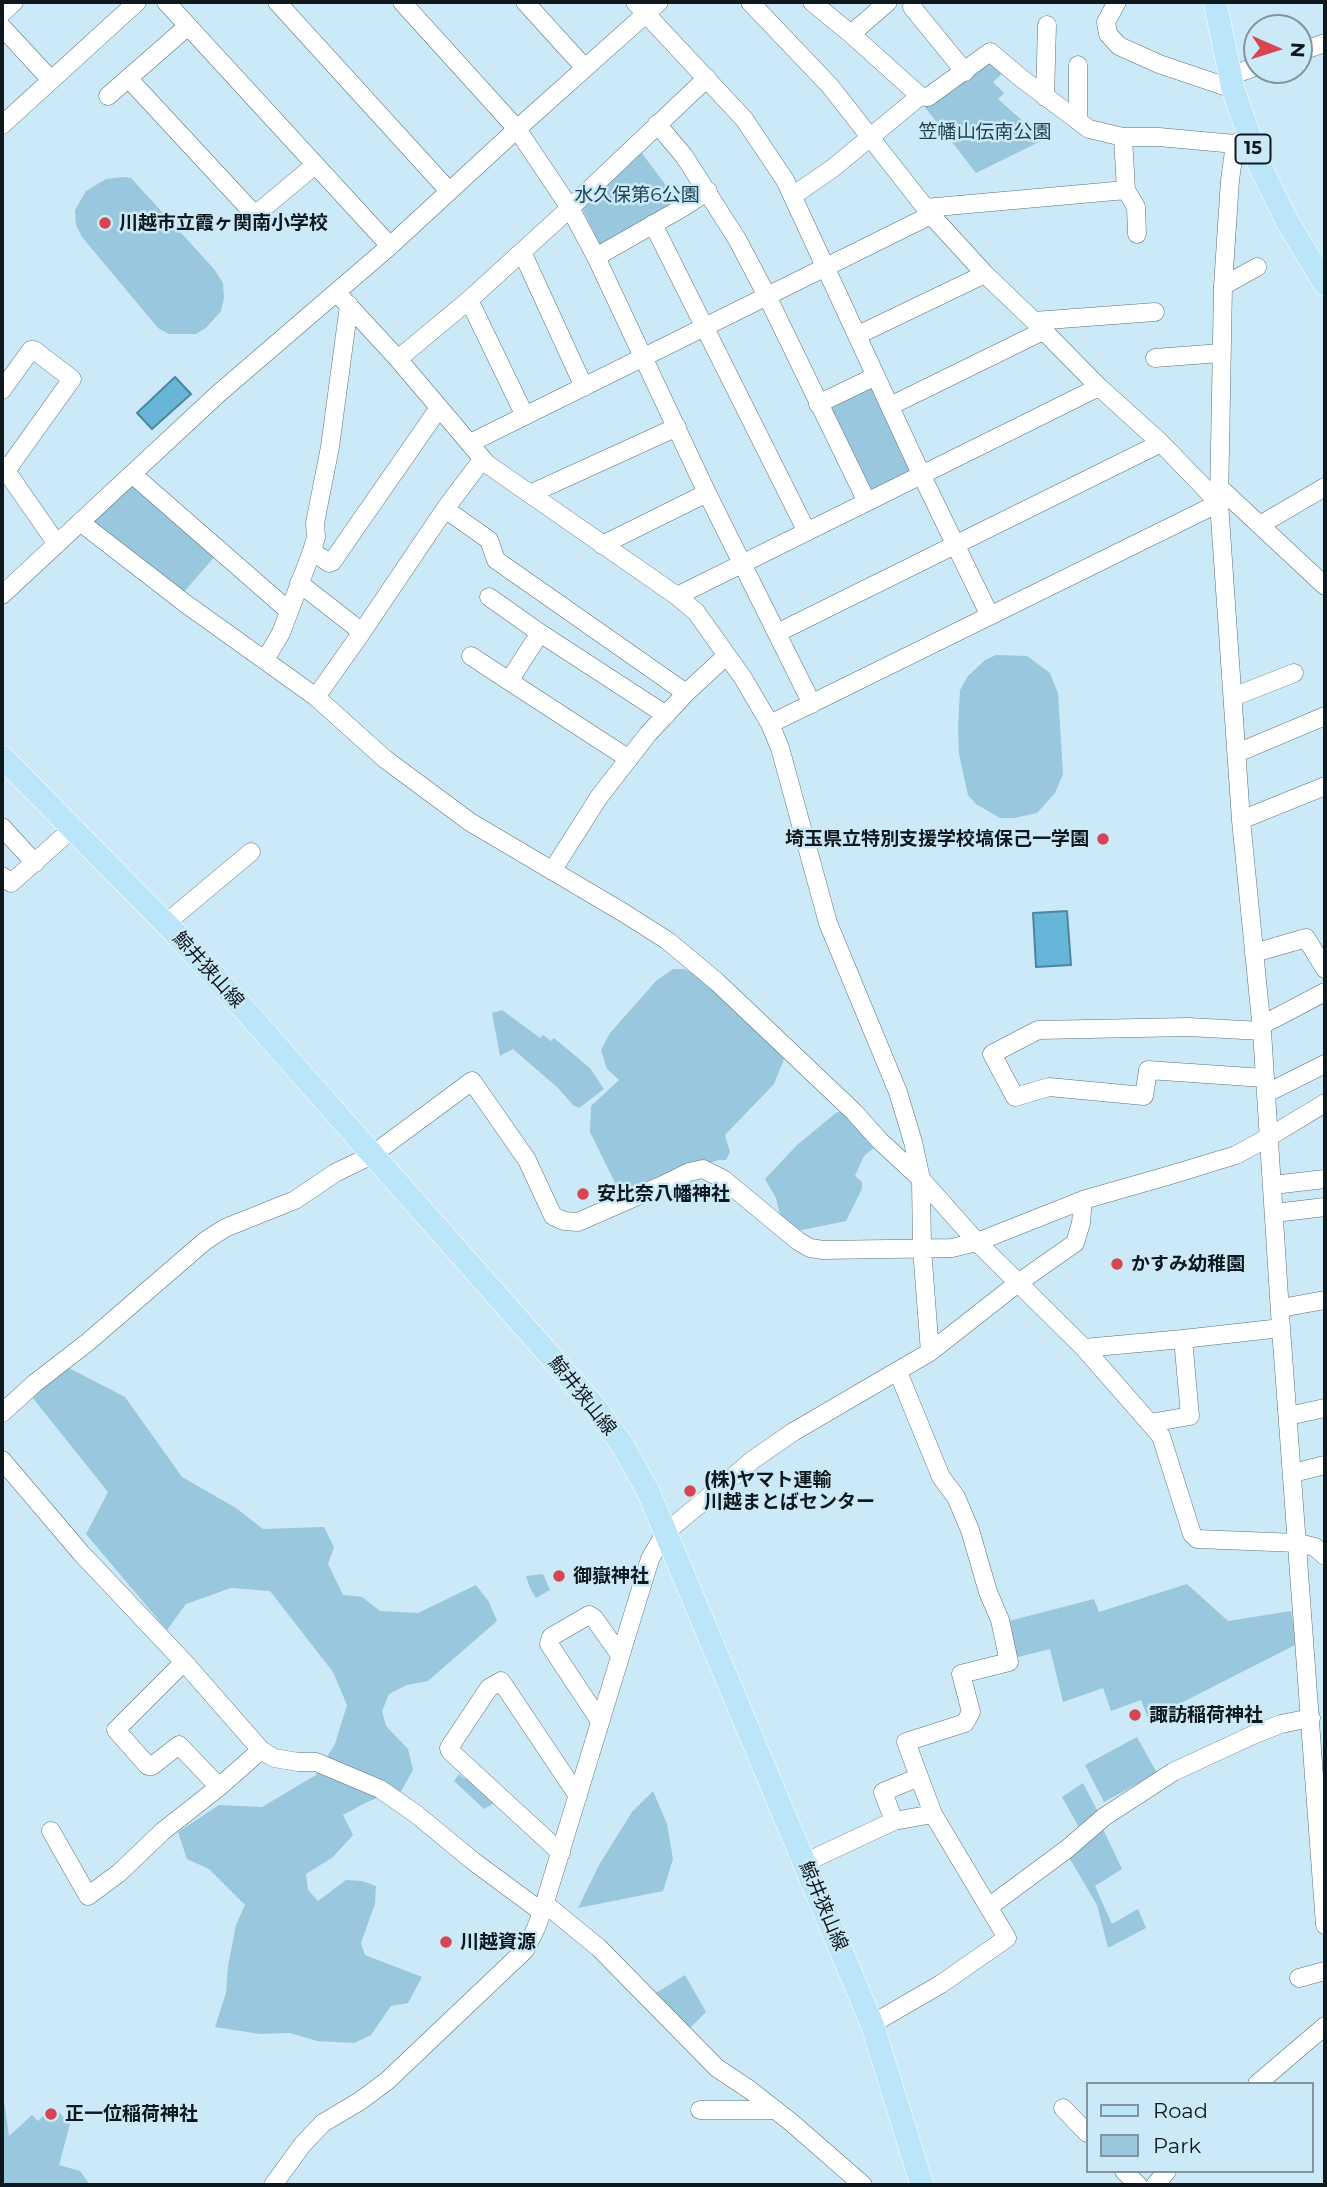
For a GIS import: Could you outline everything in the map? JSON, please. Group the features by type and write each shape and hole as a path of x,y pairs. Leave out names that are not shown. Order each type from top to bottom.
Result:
{"main road":[{"name":"15","path":"1215,2 1242,140 1272,193 1318,260 1325,284"},
{"name":"鯨井狭山線","path":"5,766 72,829 236,1000 595,1407 623,1446 648,1490 872,2024 922,2185"}],"street":[{"path":"2,13 14,2"},
{"path":"2,125 136,2"},
{"path":"166,2 390,246"},
{"path":"277,2 449,191"},
{"path":"402,2 517,129 570,208 812,704"},
{"path":"525,2 585,68"},
{"path":"2,595 218,394 343,299 390,246 585,68 640,8 660,2"},
{"path":"750,2 830,86 928,211 985,274 1099,387 1219,495 1260,525 1325,586"},
{"path":"812,2 920,96 928,97 990,52 1089,129 1123,136 1242,140 1230,180 1223,286 1219,495 1241,820 1262,1028 1281,1328 1311,1718 1322,1820 1325,1925"},
{"path":"851,34 888,2"},
{"path":"1117,2 1106,22 1108,34 1119,46 1159,64 1232,83 1243,76"},
{"path":"640,8 744,119 794,195 922,476 990,615"},
{"path":"912,8 965,72"},
{"path":"1045,97 1047,25"},
{"path":"108,96 188,26"},
{"path":"2,27 51,80"},
{"path":"1078,65 1078,121"},
{"path":"128,78 256,215 315,165"},
{"path":"398,359 522,252 707,78"},
{"path":"794,195 833,168 920,96"},
{"path":"657,124 684,156 708,191 767,296 867,502"},
{"path":"1123,136 1126,190 1136,207 1137,234"},
{"path":"470,443 826,268 928,211 1126,190"},
{"path":"596,257 708,191"},
{"path":"653,224 807,532"},
{"path":"522,252 584,387"},
{"path":"1223,286 1257,267"},
{"path":"858,335 985,274"},
{"path":"343,299 398,359 482,460 696,612 743,678 770,724 780,748 828,923 898,1092 921,1179 922,1249 930,1352"},
{"path":"265,660 281,633 316,537 316,523 330,447 343,299"},
{"path":"469,300 525,416"},
{"path":"890,406 1039,326 1155,312"},
{"path":"2,390 34,350 72,379 5,473 57,544"},
{"path":"1155,358 1222,354"},
{"path":"818,404 876,376"},
{"path":"677,596 1099,387"},
{"path":"312,551 332,562 439,408"},
{"path":"530,494 677,427"},
{"path":"778,633 1161,443"},
{"path":"316,696 444,509 482,460"},
{"path":"132,474 289,611"},
{"path":"1260,525 1325,487"},
{"path":"602,545 708,494"},
{"path":"770,724 990,615 1219,495"},
{"path":"444,509 489,540 496,560 686,693"},
{"path":"80,522 186,604 316,696 385,759 470,822 624,913 680,951 717,982 921,1179 977,1242 1084,1348 1150,1423 1161,1436 1192,1534 1196,1539 1298,1543 1315,1547 1325,1556"},
{"path":"299,583 362,632"},
{"path":"489,597 666,715"},
{"path":"509,681 540,633"},
{"path":"471,656 629,759"},
{"path":"552,871 599,797 629,759 686,693 726,656"},
{"path":"1233,697 1294,673"},
{"path":"1237,753 1325,716"},
{"path":"1241,820 1325,786"},
{"path":"2,827 34,863"},
{"path":"2,876 11,883 72,829"},
{"path":"165,924 251,852"},
{"path":"1254,953 1306,938 1325,968"},
{"path":"1325,992 1262,1028 1038,1030 992,1054 1014,1097 1049,1087 1144,1096 1148,1070 1265,1086 1325,1064"},
{"path":"2,1413 35,1382 88,1342 205,1241 225,1228 295,1200 335,1173 372,1155 472,1081 527,1160 553,1216 564,1221 578,1222 689,1172 703,1169 723,1179 810,1248 952,1248 977,1242 1083,1200 1236,1155 1325,1103"},
{"path":"1273,1185 1325,1179"},
{"path":"273,2185 303,2144 323,2123 368,2096 387,2081 525,1950 536,1928 561,1853 650,1559 665,1533 754,1459 793,1432 930,1352 1018,1283 1075,1243 1081,1223 1083,1200"},
{"path":"1275,1213 1325,1207"},
{"path":"1281,1308 1325,1300"},
{"path":"1084,1348 1281,1328"},
{"path":"1150,1423 1190,1416 1184,1339"},
{"path":"872,2024 942,1984 1007,1938 933,1814 906,1742 965,1723 971,1712 961,1674 1009,1662 1000,1620 988,1592 970,1530 956,1497 941,1477 898,1372"},
{"path":"1288,1416 1325,1408"},
{"path":"2,1460 81,1553 184,1662 261,1750 274,1758 316,1762 380,1789 416,1814 473,1861 598,1948 717,2068 776,2110 863,2185"},
{"path":"1293,1473 1325,1465"},
{"path":"600,1721 549,1644 551,1637 589,1615 594,1618 620,1655"},
{"path":"184,1662 116,1730 148,1766 152,1766 179,1745 219,1787"},
{"path":"561,1853 450,1751 449,1748 489,1688 501,1681 579,1796"},
{"path":"990,1906 1067,1849 1104,1817 1173,1772 1280,1724 1311,1718"},
{"path":"51,1831 88,1896 119,1873 163,1830 219,1787 261,1750"},
{"path":"894,1821 883,1792 919,1777"},
{"path":"806,1862 894,1821 933,1814"},
{"path":"1299,1978 1325,1971"},
{"path":"1259,2082 1325,2029"},
{"path":"1063,2108 1086,2132"},
{"path":"700,2110 776,2110"}],"green space":[{"name":"笠幡山伝南公園","path":"990,56 1006,70 993,82 1004,93 998,99 1041,141 976,173 924,106"},
{"name":"水久保第6公園","path":"641,152 680,204 600,245 582,208"},
{"path":"131,178 214,269 223,283 221,311 206,328 196,334 169,334 158,328 82,237 76,225 75,210 86,191 106,179"},
{"path":"873,383 916,473 869,496 825,405"},
{"path":"136,482 217,554 182,594 91,525"},
{"path":"996,655 1027,656 1050,673 1058,693 1063,774 1055,793 1037,813 1014,818 1000,818 976,804 968,795 959,754 960,690 968,676 985,660"},
{"path":"673,969 684,969 700,976 768,1039 784,1059 774,1084 725,1135 730,1152 726,1160 718,1160 622,1197 590,1132 591,1106 619,1080 607,1069 601,1050 610,1033 656,981"},
{"path":"502,1010 540,1038 543,1035 551,1041 554,1038 590,1068 604,1089 579,1108 513,1049 500,1056 492,1013"},
{"path":"837,1112 846,1112 875,1147 864,1156 855,1176 862,1182 862,1189 846,1221 792,1232 782,1223 776,1198 765,1179 797,1145"},
{"path":"67,1367 125,1397 182,1477 236,1508 263,1529 324,1527 334,1547 328,1564 343,1595 362,1597 380,1611 418,1613 476,1585 489,1602 497,1621 428,1681 407,1685 389,1694 382,1711 386,1726 408,1749 413,1770 400,1793 390,1793 343,1815 353,1835 333,1857 306,1874 308,1890 318,1901 346,1880 362,1881 376,1886 375,1904 361,1943 365,1955 422,1977 408,2003 391,2006 371,2035 354,2043 317,2041 290,2033 260,2034 215,2027 226,1993 236,1925 245,1905 209,1869 187,1859 178,1832 219,1805 262,1807 316,1775 335,1744 347,1705 333,1672 270,1591 231,1588 186,1604 167,1630 86,1534 108,1492 32,1397"},
{"path":"543,1574 550,1590 536,1598 526,1576"},
{"path":"1187,1584 1228,1621 1291,1611 1297,1644 1148,1718 1141,1700 1111,1711 1103,1688 1063,1702 1050,1649 1014,1658 1005,1622 1094,1599 1099,1612"},
{"path":"1137,1737 1157,1773 1104,1802 1085,1765"},
{"path":"459,1774 465,1779 468,1776 496,1802 484,1809 454,1781"},
{"path":"1083,1783 1099,1814 1081,1831 1062,1797"},
{"path":"653,1791 667,1824 673,1859 663,1891 578,1908 599,1865 632,1812"},
{"path":"1102,1827 1122,1869 1095,1886 1112,1924 1138,1909 1146,1928 1108,1948 1097,1905 1067,1854"},
{"path":"685,1975 706,2012 685,2033 651,1996"},
{"path":"2,2087 9,2136 32,2115 38,2121 53,2106 70,2124 59,2165 80,2171 90,2185 2,2185"}],"shaded area":[{"path":"175,377 191,394 152,429 137,413"},
{"path":"1067,911 1071,965 1036,967 1033,913"}],"place":[{"name":"川越市立霞ヶ関南小学校","path":"105,223"},
{"name":"埼玉県立特別支援学校塙保己一学園","path":"1103,839"},
{"name":"安比奈八幡神社","path":"583,1194"},
{"name":"かすみ幼稚園","path":"1117,1264"},
{"name":"(株)ヤマト運輸 川越まとばセンター","path":"690,1491"},
{"name":"御嶽神社","path":"559,1576"},
{"name":"諏訪稲荷神社","path":"1135,1715"},
{"name":"川越資源","path":"446,1942"},
{"name":"正一位稲荷神社","path":"51,2114"}]}
